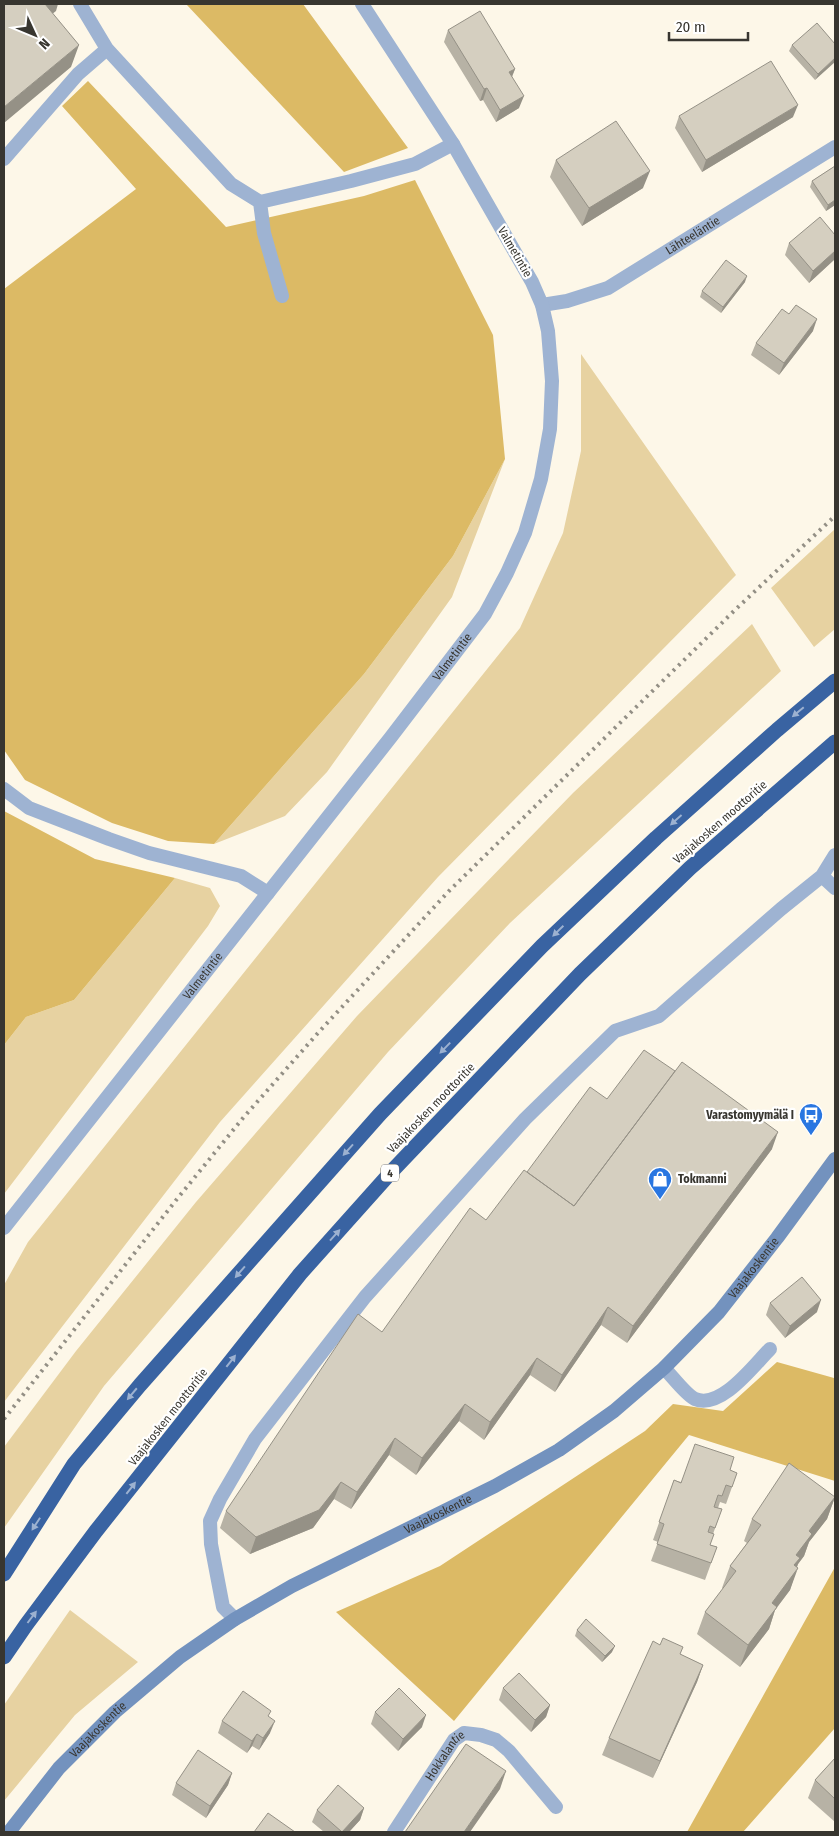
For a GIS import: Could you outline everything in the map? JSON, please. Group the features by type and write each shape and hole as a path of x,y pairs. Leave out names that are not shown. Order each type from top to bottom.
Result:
{"highway":[{"path":"4,1574 74,1464 153,1370 380,1114 564,926 656,838 835,681"},
{"name":"Vaajakosken moottoritie","path":"4,1657 96,1531 300,1274 393,1170 580,974 690,868 835,742"}],"main road":[{"name":"Vaajakoskentie","path":"9,1832 59,1768 115,1712 180,1657 235,1620 292,1586 495,1486 559,1450 614,1411 664,1368 719,1312 777,1238 835,1159"}],"street":[{"path":"80,4 107,49 230,184 260,202 415,164 453,144"},
{"name":"Valmetintie","path":"4,1228 391,738 485,614 507,573 525,533 541,479 550,429 552,381 548,331 542,305 532,282 453,144 362,4"},
{"path":"4,159 78,74 107,49"},
{"name":"Lähteeläntie","path":"542,305 567,301 608,288 835,147"},
{"path":"260,202 264,233 282,296"},
{"path":"4,789 29,808 108,839 241,876 268,893"},
{"path":"235,1620 224,1607 211,1544 210,1521 220,1499 255,1439 365,1297 526,1119 614,1030 659,1016 822,876 835,855"},
{"path":"822,876 835,888"},
{"path":"664,1368 695,1398 708,1401 727,1392 770,1349"},
{"name":"Hokkalantie","path":"394,1832 454,1740 464,1733 481,1735 496,1740 509,1752 556,1807"}],"shaded area":[{"path":"186,4 303,4 408,148 344,172"},
{"path":"88,81 226,227 364,196 415,180 493,335 505,459 453,556 364,674 214,844 168,841 112,823 25,780 4,750 4,289 136,189 62,106"},
{"path":"581,354 736,575 438,877 220,1122 4,1402 4,1285 28,1242 520,628 563,533 581,451"},
{"path":"505,459 452,597 327,772 285,816 214,844 364,674 453,556"},
{"path":"835,529 835,629 814,647 771,588"},
{"path":"752,624 781,671 510,923 388,1052 104,1386 4,1528 4,1447 76,1351 196,1202 357,1016 573,793"},
{"path":"4,811 95,859 175,878 74,1000 26,1017 4,1045"},
{"path":"175,878 210,888 220,906 208,926 4,1194 4,1045 26,1017 74,1000"},
{"path":"777,1362 835,1377 835,1481 689,1435 454,1721 336,1612 440,1566 645,1431 673,1404 723,1411"},
{"path":"835,1567 835,1728 743,1832 687,1832"},
{"path":"70,1610 138,1662 75,1715 4,1801 4,1705"}],"building":[{"path":"4,4 45,4 79,45 4,107"},
{"path":"480,11 515,69 509,72 524,96 500,110 487,88 484,89 448,30"},
{"path":"817,23 835,44 835,58 818,74 792,45"},
{"path":"771,61 798,105 706,160 679,116"},
{"path":"616,121 650,171 589,208 556,160"},
{"path":"835,166 835,200 828,205 812,181"},
{"path":"820,217 835,235 835,251 813,271 789,243"},
{"path":"726,260 747,276 723,307 702,291"},
{"path":"796,305 817,319 784,363 756,343 782,309 789,314"},
{"path":"644,1050 675,1071 574,1206 527,1172 590,1087 607,1099"},
{"path":"682,1062 778,1132 633,1326 608,1307 562,1375 537,1358 490,1422 465,1404 422,1458 395,1438 357,1492 341,1482 319,1510 256,1537 226,1511 358,1314 382,1332 470,1208 486,1220 524,1170 574,1206"},
{"path":"802,1277 821,1300 790,1326 770,1303"},
{"path":"695,1444 734,1457 730,1470 737,1473 732,1487 726,1485 722,1496 718,1495 714,1507 722,1509 715,1528 710,1526 708,1532 714,1534 710,1545 717,1547 711,1563 657,1544 664,1524 659,1522 674,1480 681,1483"},
{"path":"789,1463 835,1497 809,1531 812,1534 796,1555 800,1558 794,1565 798,1568 772,1603 777,1607 748,1645 705,1612 736,1571 730,1566 761,1525 752,1519"},
{"path":"586,1619 615,1646 605,1656 577,1630"},
{"path":"663,1638 683,1647 680,1654 703,1665 660,1761 609,1738 653,1641 660,1645"},
{"path":"519,1673 550,1705 535,1720 503,1688"},
{"path":"399,1688 426,1715 403,1739 375,1712"},
{"path":"243,1691 271,1711 268,1716 275,1721 263,1738 257,1734 252,1741 222,1721"},
{"path":"466,1744 506,1771 464,1832 405,1832"},
{"path":"198,1750 232,1773 210,1806 176,1783"},
{"path":"835,1758 835,1799 815,1780"},
{"path":"338,1785 364,1808 342,1832 317,1810"},
{"path":"268,1813 295,1832 254,1832"}],"railway":[{"path":"4,1419 177,1199 243,1118 318,1033 449,891 736,609 835,516"}],"place":[{"name":"Varastomyymälä I","path":"811,1136"},
{"name":"Tokmanni","path":"660,1200"}]}
